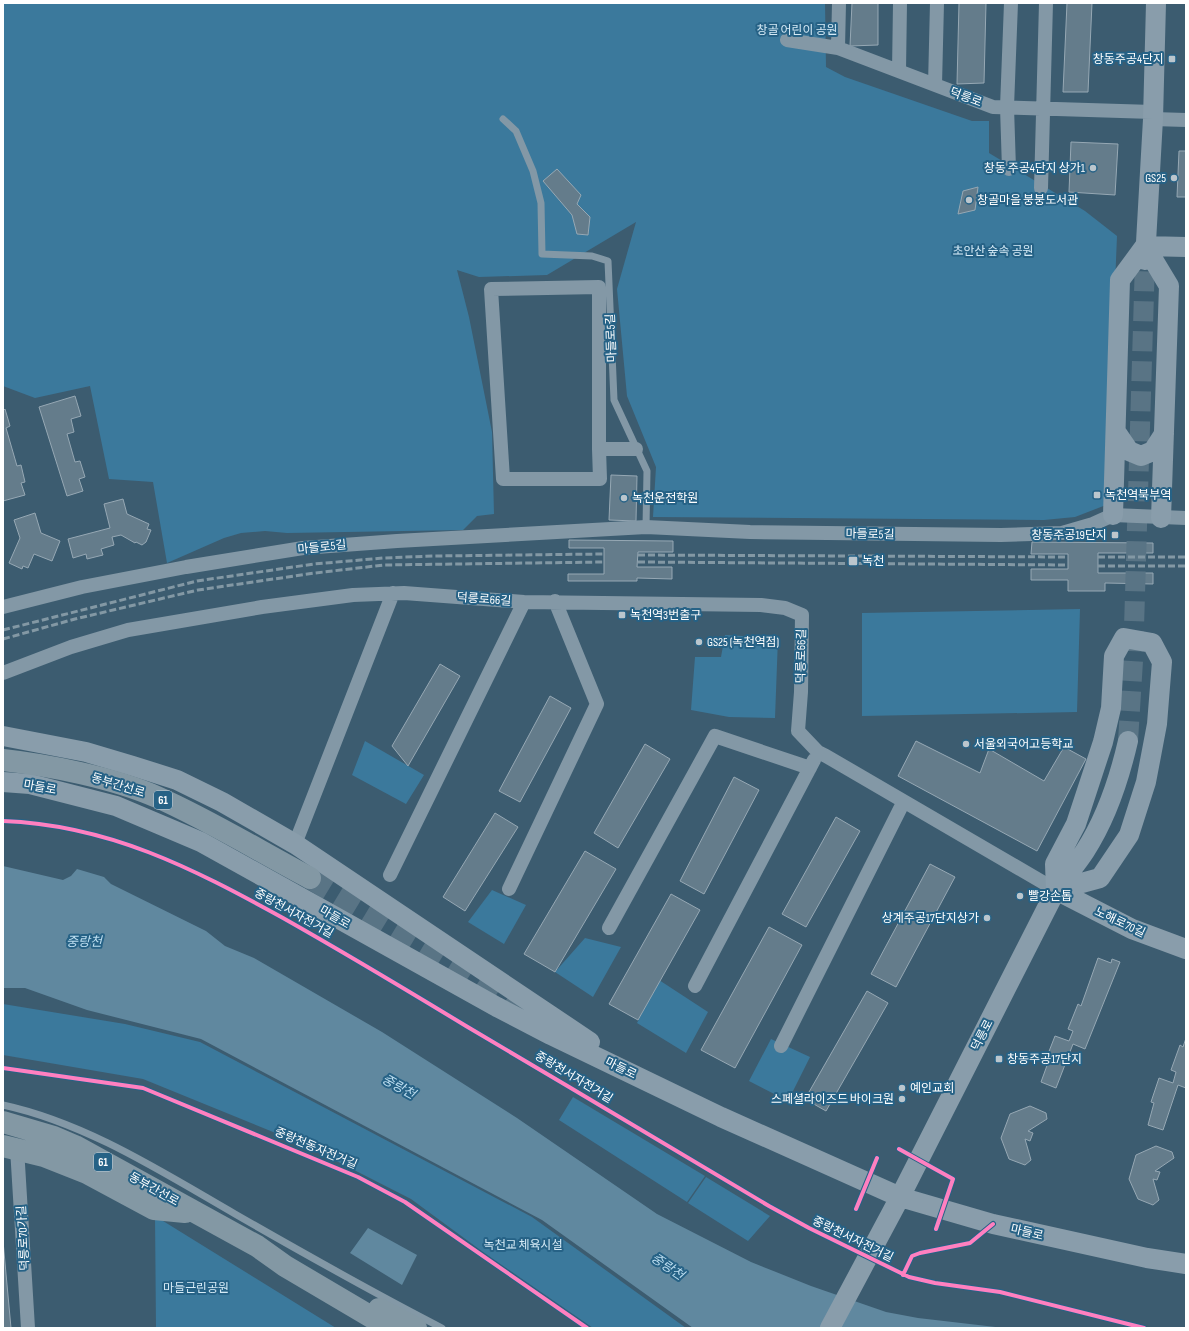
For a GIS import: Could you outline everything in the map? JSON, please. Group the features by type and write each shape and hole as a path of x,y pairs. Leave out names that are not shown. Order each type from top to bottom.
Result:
{"highway":[{"name":"동부간선로","path":"3,760 54,767 112,782 155,796 310,878"},
{"name":"동부간선로","path":"3,1122 54,1137 75,1146 257,1246 416,1328"},
{"path":"10,1147 44,1156 87,1174 154,1209 198,1214"},
{"name":"동부간선로","path":"257,1246 298,1274 390,1328"},
{"path":"298,1274 368,1328"}],"main road":[{"path":"1156,3 1153,115 1145,253 1169,286 1161,518"},
{"path":"1113,515 1120,280 1145,253 1186,247"},
{"path":"1116,432 1129,450 1141,456 1152,452 1164,434"},
{"path":"1124,638 1152,643 1162,662 1157,724 1146,782 1129,835 1100,878 1056,890 1055,864 1076,824 1103,742 1111,708 1114,656 1124,638"},
{"name":"마들로","path":"3,736 86,752 176,780 222,802 295,844 655,1085"},
{"name":"덕릉로","path":"830,1328 900,1197 1056,890 1085,851 1106,812 1120,777 1128,741"},
{"name":"마들로","path":"3,782 30,784 79,795 116,806 148,818 201,842 504,1011 728,1120 900,1197 993,1224 1147,1258 1186,1264"},
{"name":"노해로70길","path":"1056,890 1132,929 1186,949"},
{"path":"370,937 383,941 394,937 399,928 399,922 393,910"}],"street":[{"path":"838,48 839,3"},
{"path":"899,71 900,3"},
{"path":"935,85 937,3"},
{"path":"1009,169 1008,107 1011,3"},
{"path":"1041,188 1046,3"},
{"name":"덕릉로","path":"788,40 838,48 993,107 1043,108 1153,115 1186,120"},
{"path":"599,287 599,448 600,479 503,479 491,289 599,287"},
{"path":"599,448 636,449"},
{"path":"1113,515 1186,518"},
{"name":"마들로5길","path":"3,607 82,587 303,548 481,535 646,527 758,532 1001,535 1062,533 1093,524 1113,515"},
{"path":"295,844 393,593"},
{"name":"덕릉로66길","path":"3,674 71,648 128,630 262,607 353,595 393,593 524,602 555,601 761,605 785,608 802,615 801,692 798,731 818,752 903,803 1056,890"},
{"path":"509,889 597,704 555,601"},
{"path":"390,875 524,602"},
{"path":"609,928 715,736 810,768"},
{"path":"695,986 818,752"},
{"path":"781,1046 903,803"},
{"name":"덕릉로70가길","path":"10,1147 28,1328"}],"lane":[{"name":"마들로5길","path":"503,119 516,131 533,170 541,203 542,254 592,256 608,261 614,400 647,471 646,527"},
{"path":"3,1104 56,1121 110,1143 374,1293 442,1328"}],"green space":[{"path":"3,3 825,3 826,67 845,77 972,121 989,121 989,153 1085,211 1117,236 1106,505 1075,517 1044,520 653,517 656,467 627,396 617,289 636,222 547,275 479,277 457,270 469,317 492,432 494,514 477,516 463,530 287,533 265,531 241,533 224,538 167,563 153,482 109,479 90,386 35,398 3,386"},
{"path":"1080,609 1077,712 862,716 862,613"},
{"path":"725,635 778,638 775,718 729,717 691,710 695,657 721,657"},
{"path":"365,741 424,775 406,804 352,775"},
{"path":"492,890 526,905 504,944 468,922"},
{"path":"585,938 621,947 593,997 555,972"},
{"path":"659,980 708,1012 686,1053 637,1023"},
{"name":"녹천교 체육시설","path":"3,1004 125,1024 200,1042 532,1217 686,1328 593,1328 483,1252 411,1199 305,1145 143,1079 3,1055"},
{"path":"771,1039 810,1057 788,1101 749,1081"},
{"path":"573,1097 705,1176 687,1202 559,1120"},
{"path":"706,1177 770,1216 748,1241 688,1203"},
{"name":"마들근린공원","path":"155,1216 336,1328 156,1328"}],"water":[{"name":"중랑천","path":"3,866 63,880 71,876 77,869 104,877 111,884 206,931 225,946 254,958 382,1032 517,1118 657,1214 751,1262 811,1286 886,1312 918,1318 1004,1328 693,1328 542,1220 201,1039 87,1010 25,988 3,988"},
{"path":"368,1228 417,1255 402,1285 350,1253"}],"building":[{"path":"852,3 878,3 878,45 850,46"},
{"path":"959,3 986,3 984,83 957,84"},
{"path":"1067,3 1092,3 1088,92 1063,92"},
{"name":"창동 주공4단지 상가1","path":"1071,142 1118,144 1115,195 1069,192"},
{"path":"1179,151 1186,151 1186,197 1177,197"},
{"path":"557,169 581,195 577,204 590,217 588,235 577,234 572,215 543,181"},
{"name":"창골마을 붕붕도서관","path":"978,187 975,210 958,214 963,191"},
{"path":"75,396 81,416 71,419 74,432 67,434 75,462 80,461 85,477 79,479 83,491 67,496 39,407"},
{"path":"5,409 10,426 6,428 17,466 21,465 25,482 21,483 25,495 3,501 3,411"},
{"name":"녹천운전학원","path":"611,475 637,476 636,521 609,520"},
{"path":"123,499 127,514 149,524 147,529 151,530 146,542 142,545 136,542 135,543 121,535 112,537 114,545 101,549 103,555 87,559 86,554 73,558 68,539 110,528 104,504"},
{"path":"35,513 41,533 60,541 52,561 34,554 28,568 23,566 22,569 9,563 20,538 14,520"},
{"path":"569,540 673,541 673,552 638,552 637,567 672,567 672,579 637,578 637,581 568,581 568,574 604,574 604,548 569,548"},
{"path":"1032,542 1153,543 1153,553 1098,553 1098,573 1153,573 1153,584 1105,583 1105,591 1068,591 1068,580 1031,580 1031,569 1068,569 1068,554 1031,554"},
{"path":"440,664 460,676 408,766 392,746"},
{"path":"550,696 571,708 520,802 499,791"},
{"path":"916,741 980,773 989,749 1044,781 1064,747 1086,759 1037,851 898,776"},
{"path":"645,744 670,759 618,848 594,833"},
{"path":"734,777 759,790 704,894 680,881"},
{"path":"495,813 518,827 465,911 443,897"},
{"path":"836,817 860,831 806,927 782,914"},
{"path":"585,851 616,869 555,972 524,954"},
{"path":"930,864 955,877 896,987 871,974"},
{"path":"671,894 700,910 638,1020 609,1004"},
{"path":"769,927 802,945 735,1068 701,1050"},
{"path":"1098,958 1111,963 1112,959 1120,962 1085,1049 1073,1044 1056,1088 1041,1082 1049,1060 1046,1059 1055,1036 1069,1041 1073,1031 1068,1029 1078,1004 1081,1006"},
{"path":"867,991 888,1003 826,1111 805,1099"},
{"path":"1186,1038 1186,1088 1178,1085 1163,1130 1148,1125 1154,1103 1151,1102 1159,1078 1173,1083 1176,1072 1171,1070 1180,1045 1183,1047"},
{"path":"1030,1106 1046,1113 1047,1119 1028,1131 1033,1133 1030,1141 1025,1139 1031,1160 1025,1165 1009,1159 1001,1138 1010,1114"},
{"path":"1156,1146 1172,1152 1174,1158 1155,1171 1160,1172 1157,1180 1153,1179 1159,1200 1153,1205 1138,1199 1129,1179 1136,1155"},
{"path":"3,1241 11,1328 3,1328"}],"tunnel":[{"path":"1128,741 1133,661 1145,260"},
{"path":"310,878 455,966 545,1024"}],"railway":[{"path":"3,630 197,581 314,564 383,558 434,556 604,554"},
{"path":"638,555 1068,557"},
{"path":"1098,557 1186,557"},
{"path":"3,639 75,619 198,590 315,573 384,565 604,562"},
{"path":"638,562 1068,565"},
{"path":"1098,566 1186,566"}],"cycle path":[{"name":"중랑천서자전거길","path":"3,821 42,824 114,840 149,852 216,882 283,918 352,958 769,1206 809,1228 909,1277 935,1283 1000,1292 1144,1328"},
{"name":"중랑천동자전거길","path":"3,1068 143,1088 358,1177 405,1202 587,1328"},
{"path":"899,1149 953,1179 936,1229"},
{"path":"856,1209 877,1158"},
{"path":"903,1275 912,1256 970,1243 993,1224"}],"place":[{"name":"창동주공4단지","path":"1172,59"},
{"name":"창동 주공4단지 상가1","path":"1093,168"},
{"name":"GS25","path":"1174,178"},
{"name":"창골마을 붕붕도서관","path":"969,200"},
{"name":"녹천역북부역","path":"1097,495"},
{"name":"녹천운전학원","path":"624,498"},
{"name":"창동주공19단지","path":"1115,535"},
{"name":"녹천","path":"853,561"},
{"name":"녹천역3번출구","path":"622,615"},
{"name":"GS25 (녹천역점)","path":"699,642"},
{"name":"서울외국어고등학교","path":"966,744"},
{"name":"빨강손톱","path":"1020,896"},
{"name":"상계주공17단지상가","path":"987,918"},
{"name":"창동주공17단지","path":"999,1059"},
{"name":"예인교회","path":"902,1088"},
{"name":"스페셜라이즈드 바이크원","path":"902,1099"}],"park label":[{"name":"창골 어린이 공원","path":"797,30"},
{"name":"초안산 숲속 공원","path":"993,251"}]}
